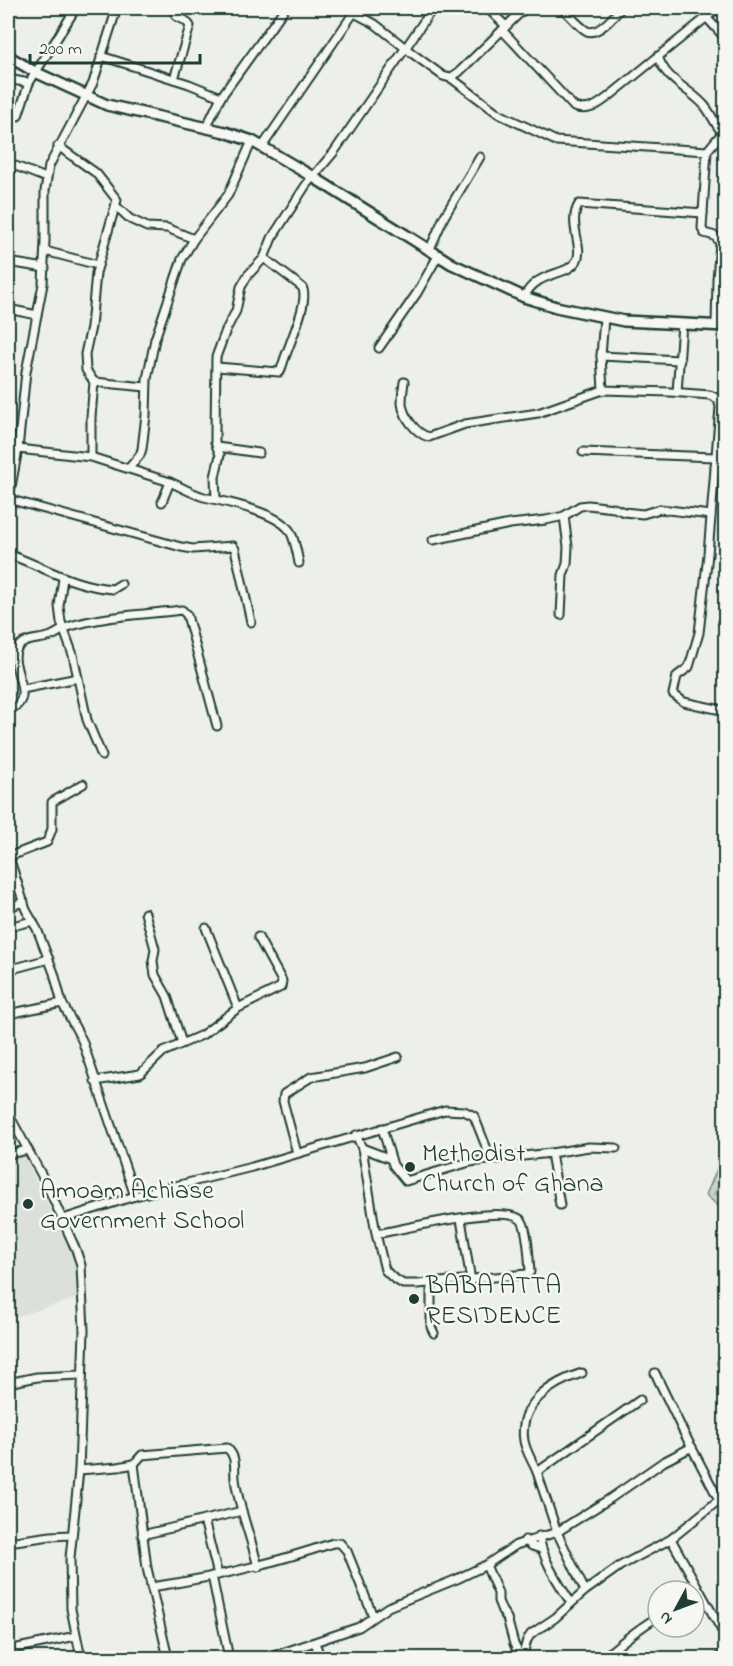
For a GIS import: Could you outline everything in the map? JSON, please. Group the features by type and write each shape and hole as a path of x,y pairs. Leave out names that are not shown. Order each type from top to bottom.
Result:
{"street":[{"path":"18,116 29,83 76,8"},
{"path":"117,8 86,97 57,146 46,178 45,268 26,372 18,449 8,500 181,548 233,546 251,622"},
{"path":"174,8 176,16 190,26 174,79"},
{"path":"206,128 221,97 285,8"},
{"path":"345,8 355,10 443,76 451,78 499,114 556,141 707,151"},
{"path":"216,499 215,477 220,455 215,431 216,357 238,306 241,287 248,275 264,258 272,238 306,185 334,152 433,8"},
{"path":"488,8 574,106 580,109 594,107 718,8"},
{"path":"451,78 525,8"},
{"path":"562,8 585,30 591,32 605,24 621,8"},
{"path":"262,147 355,10"},
{"path":"706,17 726,39"},
{"path":"8,56 86,97 116,108 225,132 252,141 429,251 524,297 604,318 721,326 717,279 720,243 715,236 702,232 707,151 724,134 702,103 671,79 660,65 658,56"},
{"path":"101,56 174,79 221,97"},
{"path":"8,79 29,83"},
{"path":"129,468 142,449 146,415 146,387 158,327 182,259 194,239 228,195 252,141"},
{"path":"57,146 96,173 117,198 117,207 98,265 85,354 88,377 94,382 146,387"},
{"path":"429,251 444,217 480,157"},
{"path":"8,163 46,178"},
{"path":"524,297 541,278 560,272 577,260 579,250 574,232 576,209 579,204 703,213"},
{"path":"117,207 130,219 147,227 167,228 194,239"},
{"path":"45,250 98,265"},
{"path":"379,348 417,293 438,256"},
{"path":"217,367 279,372 281,370 303,308 305,292 302,287 264,258"},
{"path":"8,262 45,268"},
{"path":"8,309 36,315"},
{"path":"603,390 601,356 604,318"},
{"path":"677,393 682,324"},
{"path":"601,356 680,360"},
{"path":"91,457 94,382"},
{"path":"404,382 402,403 408,419 420,433 429,437 465,424 538,413 603,390 710,395 718,399 720,406 711,515 697,642 688,667 676,676 673,694 684,702 726,711"},
{"path":"217,447 259,453"},
{"path":"18,449 91,457 170,482 204,497 257,510 285,526 293,539 299,562"},
{"path":"583,452 715,457"},
{"path":"715,466 726,467"},
{"path":"162,502 170,482"},
{"path":"433,540 510,524 564,516 580,506 588,505 643,514 660,509 711,515"},
{"path":"561,615 563,575 567,564 568,547 564,516"},
{"path":"8,554 63,578 96,588 113,589 121,584"},
{"path":"63,578 59,606 63,629 73,655 87,720 102,756"},
{"path":"8,710 16,706 22,695 15,657 20,646 26,642 52,636 63,629 109,619 182,609 185,611 205,673 218,726"},
{"path":"22,689 78,678"},
{"path":"83,783 52,802 52,829 47,842 8,857 24,902 50,959 62,1003 82,1040 135,1196"},
{"path":"8,884 16,881"},
{"path":"8,907 24,902"},
{"path":"145,913 155,949 153,961 155,975 167,996 182,1043"},
{"path":"8,927 33,921"},
{"path":"206,928 238,1008"},
{"path":"95,1081 140,1074 163,1052 208,1031 238,1008 281,987 279,975 258,937"},
{"path":"8,970 50,959"},
{"path":"8,1014 62,1003"},
{"path":"297,1154 283,1101 284,1094 311,1077 365,1068 398,1057"},
{"path":"63,1219 135,1196 297,1154 445,1110 470,1113 476,1119 491,1159"},
{"path":"8,1113 63,1219 76,1250 83,1283 84,1330 79,1470 71,1535 70,1588 81,1659"},
{"path":"382,1128 391,1159 397,1172 406,1181 452,1166 491,1159 589,1147 616,1148"},
{"path":"356,1135 362,1148 376,1234 385,1270 392,1277 407,1284 431,1284 529,1274 530,1272 525,1227 521,1220 511,1214 461,1218 376,1234"},
{"path":"362,1148 391,1159"},
{"path":"8,1154 28,1150"},
{"path":"550,1153 560,1205"},
{"path":"461,1218 471,1281"},
{"path":"431,1284 431,1327 434,1333"},
{"path":"582,1373 563,1379 529,1408 525,1416 525,1442 557,1532 585,1591"},
{"path":"656,1373 692,1447 722,1497 726,1509"},
{"path":"8,1383 37,1377 81,1375"},
{"path":"537,1472 640,1400"},
{"path":"267,1659 359,1627 388,1607 457,1579 525,1540 557,1532 663,1462 692,1447"},
{"path":"79,1470 134,1464 142,1455 227,1448 232,1452 234,1459 235,1478 242,1511 258,1567"},
{"path":"134,1464 151,1587 168,1659"},
{"path":"521,1658 531,1634 555,1618 585,1591 620,1566 671,1539 722,1497"},
{"path":"142,1535 242,1511"},
{"path":"204,1520 229,1659"},
{"path":"8,1542 71,1535"},
{"path":"539,1536 541,1549 549,1566 571,1603"},
{"path":"671,1539 690,1579"},
{"path":"525,1540 541,1549"},
{"path":"151,1587 258,1567 333,1543 340,1544 347,1551 373,1616"},
{"path":"486,1564 521,1658"},
{"path":"706,1607 726,1638"},
{"path":"603,1659 646,1624"},
{"path":"8,1650 76,1636"},
{"path":"315,1643 321,1659"},
{"path":"721,1657 726,1648"}],"shaded area":[{"name":"Amoam Achiase Government School","path":"23,1153 71,1251 79,1281 78,1298 8,1319 8,1156"}],"green space":[{"path":"725,1150 725,1212 706,1195"}],"place":[{"name":"Methodist Church of Ghana","path":"410,1167"},
{"name":"Amoam Achiase Government School","path":"28,1204"},
{"name":"BABA ATTA RESIDENCE","path":"414,1299"}]}
